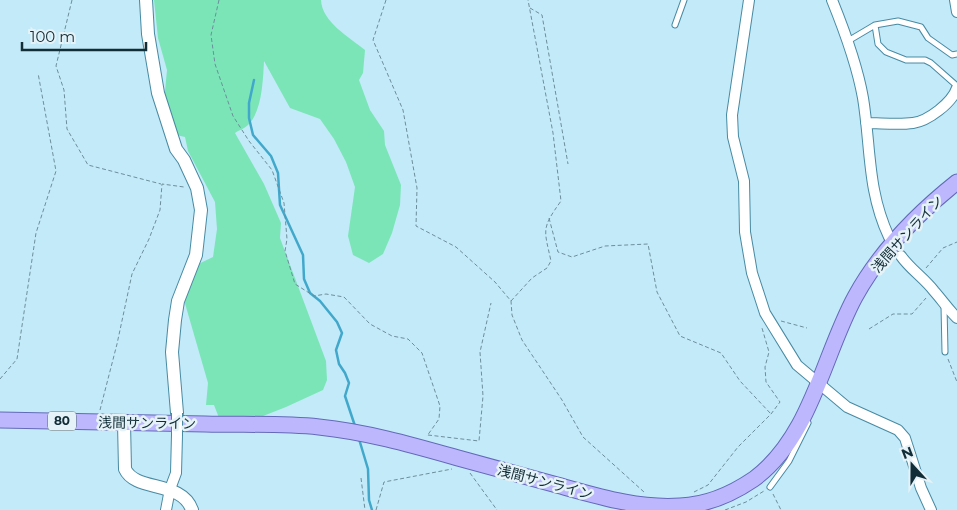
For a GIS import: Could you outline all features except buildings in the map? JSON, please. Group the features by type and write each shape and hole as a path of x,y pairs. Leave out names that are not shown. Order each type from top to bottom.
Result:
{"main road":[{"name":"浅間サンライン","path":"0,420 318,427 424,441 589,494 627,502 652,506 688,506 710,501 733,492 755,478 789,442 820,389 855,296 889,248 936,199 957,182"}],"street":[{"path":"146,0 148,34 158,93 176,149 184,160 198,188 201,210 196,254 178,301 172,352 177,413 176,473 170,489 166,510"},
{"path":"749,0 732,115 732,137 744,181 745,232 752,273 766,315 797,365 820,389 848,407 898,430 905,438 921,488 931,510"},
{"path":"832,0 855,60 863,98 875,200 889,237"},
{"path":"954,0 957,12"},
{"path":"866,123 914,123 934,114 954,97 957,87"},
{"path":"901,256 909,267 933,290 944,306 957,318"},
{"path":"124,422 125,469 127,475 133,480 170,489 191,506 192,510"}],"lane":[{"path":"675,25 684,0"},
{"path":"848,40 875,25 898,21 921,27 928,38 952,56 957,54"},
{"path":"875,25 878,44 886,52 906,60 924,60 931,63 957,87"},
{"path":"944,306 945,352"},
{"path":"770,487 788,461 809,421"}],"path":[{"path":"72,0 56,66 64,90 67,129 88,165 162,184 198,188"},
{"path":"219,0 211,35 215,64 233,116 249,141 272,170 284,203 287,239 285,251 295,284 314,296 326,294 344,296 370,324 392,336 408,339 422,353 440,406 439,419 424,441"},
{"path":"386,0 373,40 403,110 417,188 416,226 456,247 495,282 510,301 512,315 522,340 562,400 583,438 644,492"},
{"path":"510,301 532,278 547,268 551,261 544,232 549,218 561,201 553,133 528,0"},
{"path":"530,8 542,15 568,164"},
{"path":"0,379 17,359 36,233 56,171 38,73"},
{"path":"97,422 117,344 132,274 160,210 162,184"},
{"path":"549,218 558,252 572,257 605,246 648,244 657,292 680,336 721,353 740,381 771,414"},
{"path":"919,276 943,248 957,242"},
{"path":"869,329 893,314 912,314 933,290"},
{"path":"424,441 479,441 483,396 480,352 491,303"},
{"path":"692,493 708,485 738,447 771,414 780,402 766,382 765,367 769,352 763,335 761,314 807,328"},
{"path":"945,352 957,382"},
{"path":"376,510 384,482 451,469 459,470"},
{"path":"468,470 497,510"},
{"path":"361,478 365,510"},
{"path":"725,510 746,502 770,487 781,510"}],"green space":[{"path":"154,0 321,0 326,15 331,22 365,50 363,73 359,80 370,110 384,131 385,145 401,185 400,205 392,233 383,254 369,263 353,255 348,236 355,187 346,162 334,139 320,119 290,108 264,61 261,95 256,112 245,128 235,133 264,184 281,223 280,238 326,361 327,380 323,390 245,423 221,423 214,405 206,405 208,383 184,300 190,268 213,257 217,229 215,202 188,151 185,137 172,134 163,112 167,70 158,38"}],"waterway":[{"path":"254,80 249,103 249,118 253,135 271,156 278,173 280,205 303,255 304,279 310,293 320,301 337,322 342,333 336,350 339,364 349,383 345,396 355,426"},
{"path":"359,439 368,469 369,500 372,510"}]}
